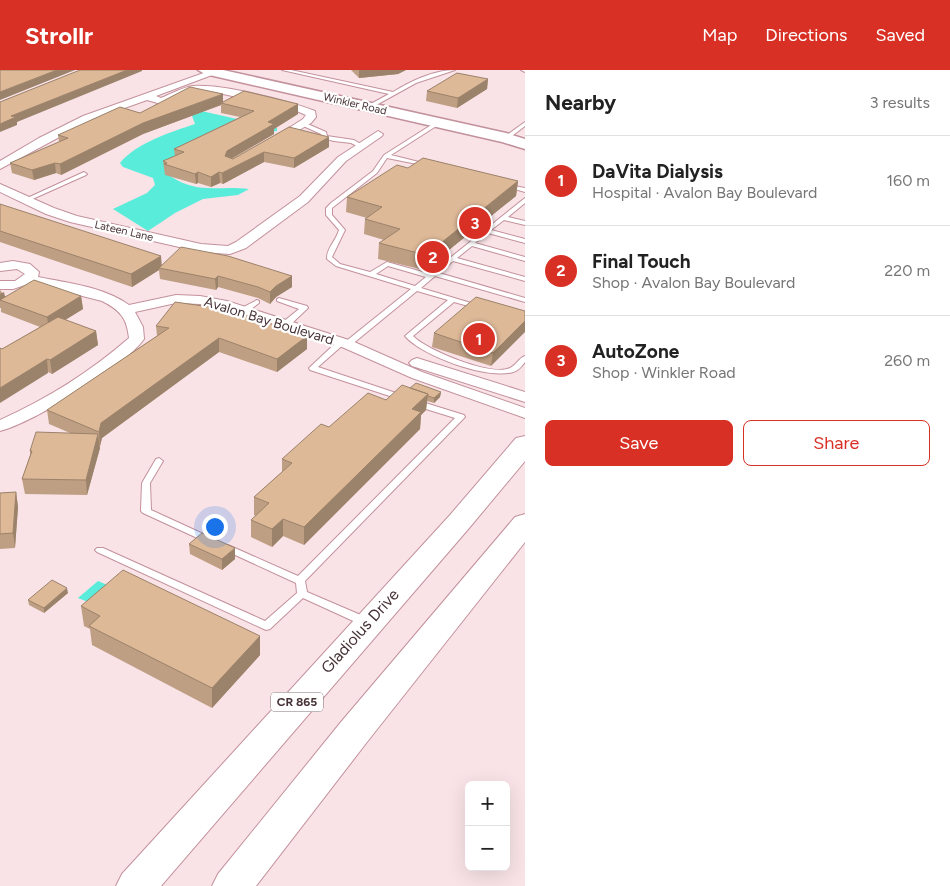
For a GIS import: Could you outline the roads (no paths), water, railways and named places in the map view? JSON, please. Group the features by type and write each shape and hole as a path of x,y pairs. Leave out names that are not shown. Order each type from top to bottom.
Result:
{"main road":[{"name":"Gladiolus Drive","path":"136,886 525,444"},
{"path":"232,886 354,732 525,523"}],"street":[{"path":"0,166 80,121 214,71"},
{"name":"Winkler Road","path":"214,71 525,144"},
{"path":"48,147 94,126 192,90 214,89 294,107 312,114 303,124 267,146"},
{"path":"148,97 161,101"},
{"path":"80,121 94,126"},
{"name":"Lateen Lane","path":"0,188 74,219 208,249 230,250 241,245 249,237 304,199 330,170 378,134"},
{"name":"Winkler Road","path":"506,138 525,140"},
{"path":"0,285 18,284 29,279 32,275 30,269 17,265 1,266"},
{"path":"0,426 31,413 116,359 137,339 137,326 127,310 108,297 29,279"},
{"name":"Avalon Bay Boulevard","path":"127,310 176,299 200,300 243,311 345,343 417,375 525,413"},
{"name":"Avalon Bay Boulevard","path":"380,357 410,361 525,397"}],"lane":[{"path":"284,70 393,93"},
{"path":"369,107 420,79 453,70"},
{"path":"438,123 386,156 375,172 332,204 329,208 329,215 342,230 342,236 330,252 330,258 338,265 488,310"},
{"path":"303,124 324,133 324,137 328,139 352,140 361,146"},
{"path":"506,138 525,124"},
{"path":"386,156 432,167"},
{"path":"26,200 84,174"},
{"path":"497,183 525,190"},
{"path":"300,581 461,417 313,368 523,203"},
{"path":"503,218 525,223"},
{"path":"487,231 525,241"},
{"path":"470,244 525,259"},
{"path":"452,259 525,279"},
{"path":"371,275 387,264 525,300"},
{"path":"279,300 304,308 286,324"},
{"path":"452,300 409,336 413,342 432,353 490,371 513,370 525,358"},
{"path":"243,311 257,302"},
{"path":"159,461 146,483 146,511 300,581"},
{"path":"100,550 266,626 302,594"},
{"path":"300,581 302,594"},
{"path":"302,594 368,623"}],"place":[{"name":"AutoZone","path":"475,223"},
{"name":"Final Touch","path":"433,257"},
{"name":"DaVita Dialysis","path":"479,339"}]}
